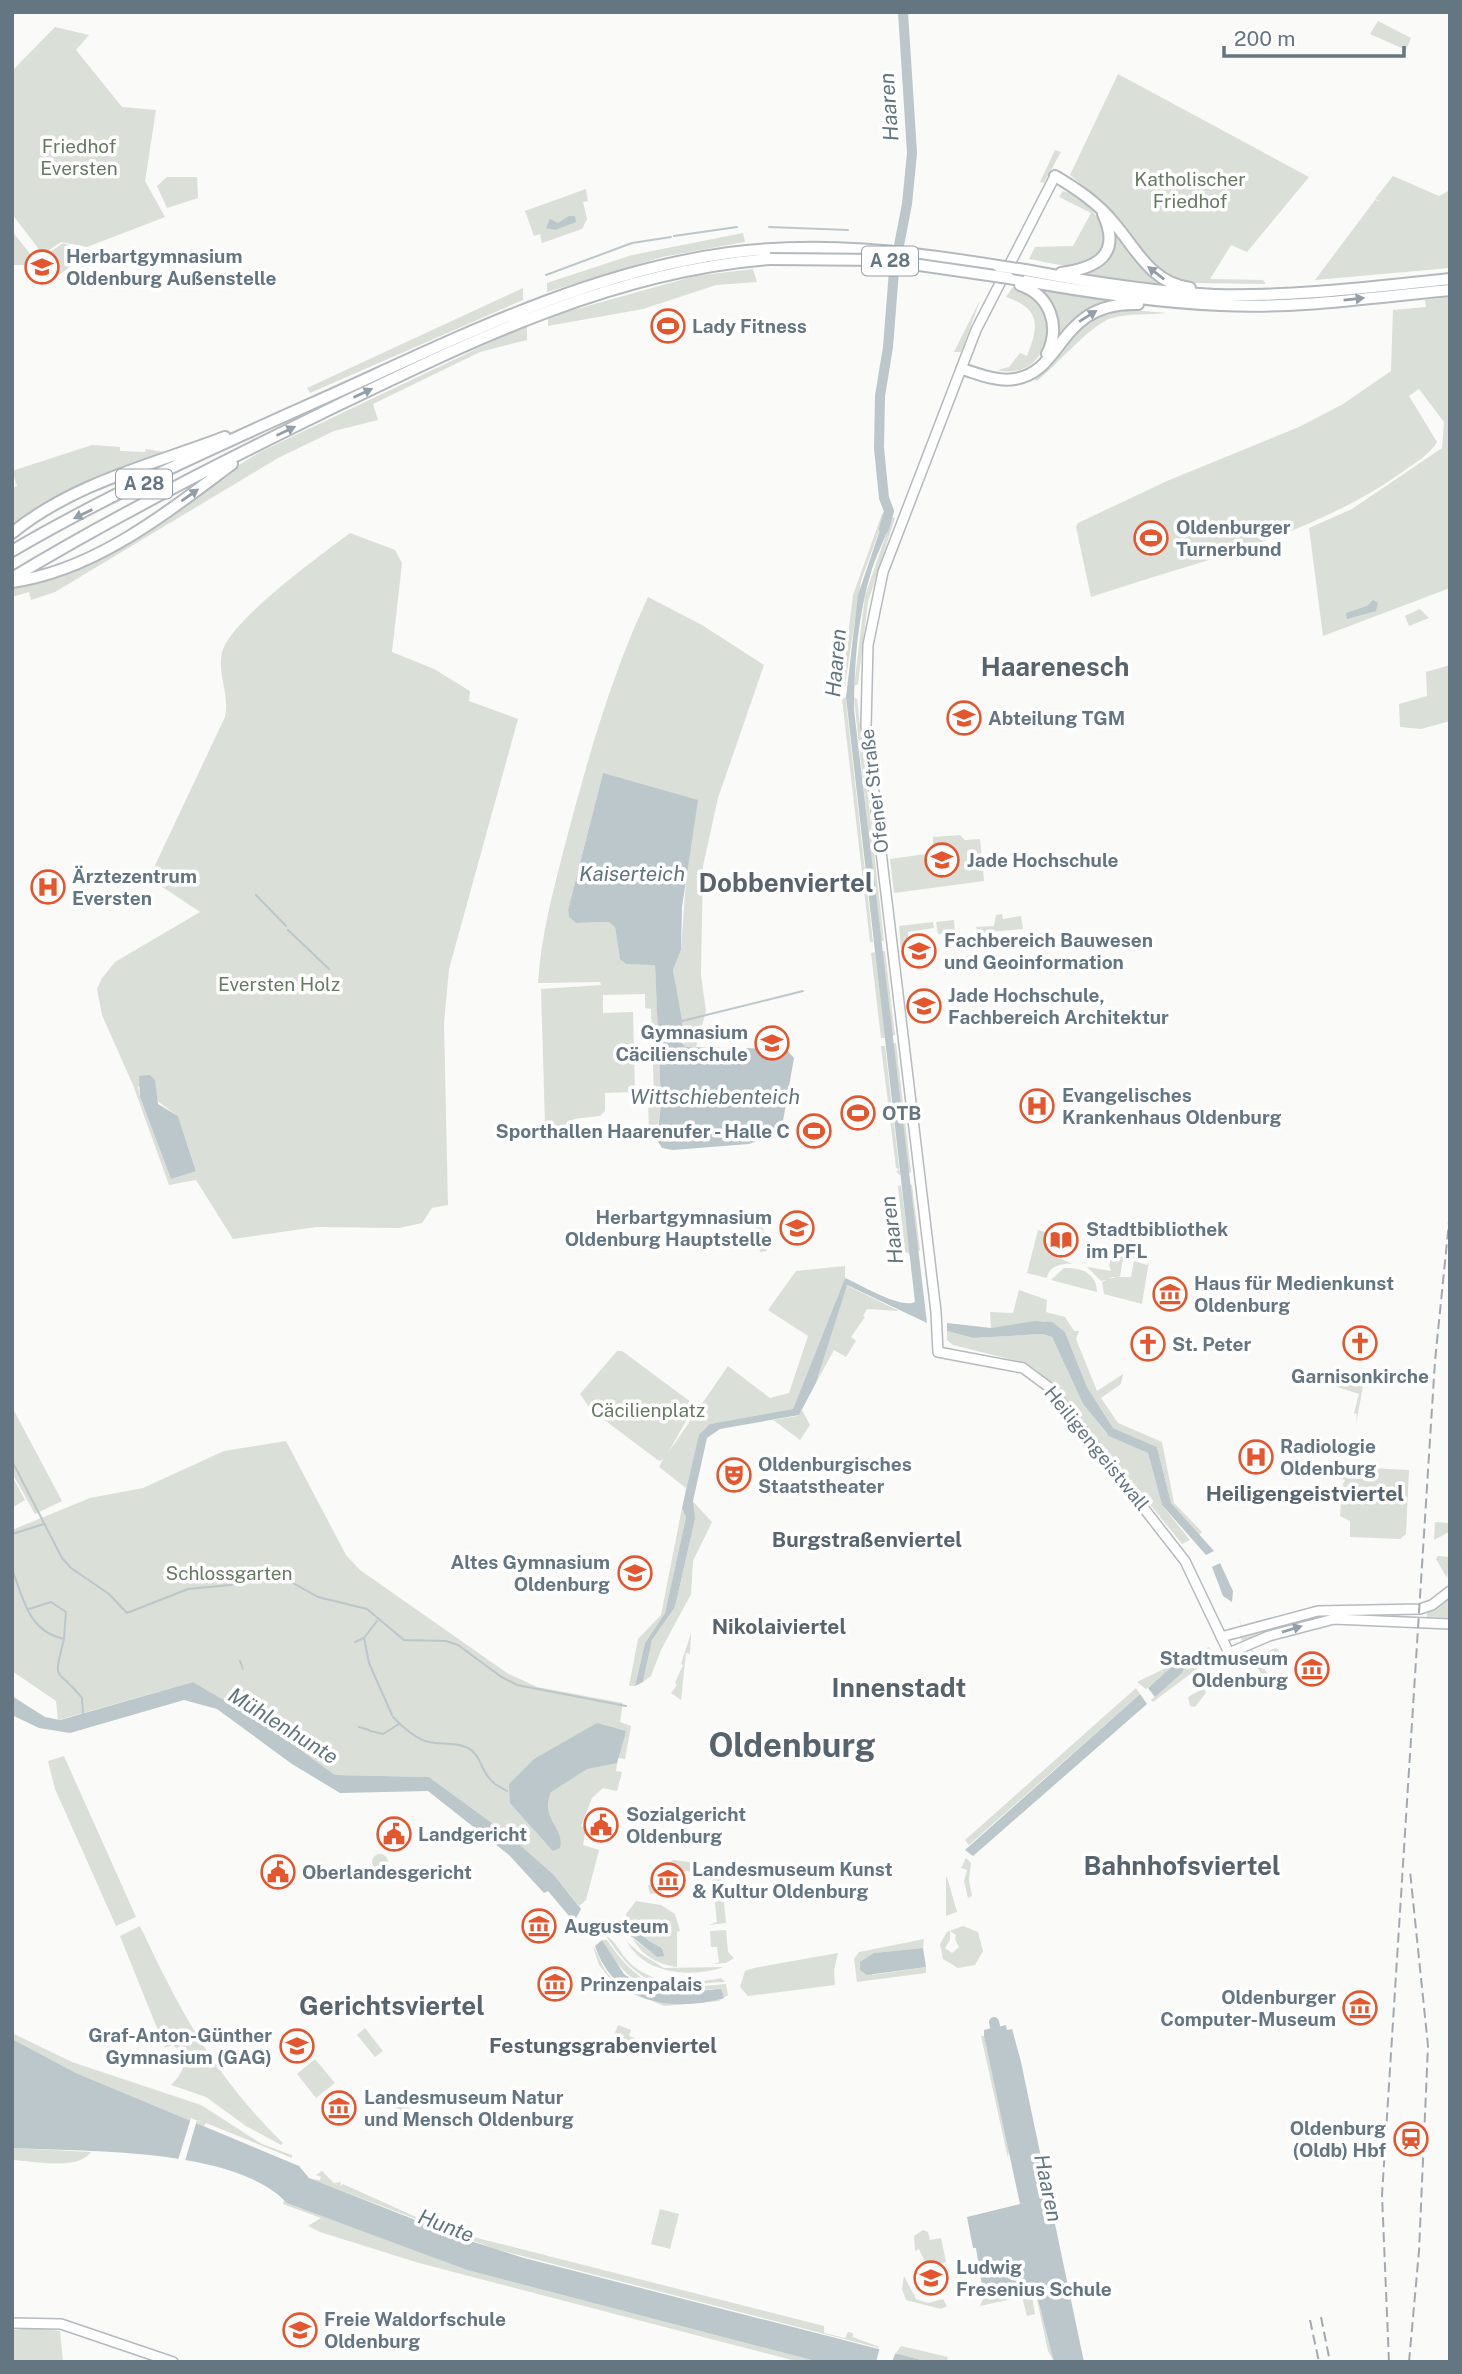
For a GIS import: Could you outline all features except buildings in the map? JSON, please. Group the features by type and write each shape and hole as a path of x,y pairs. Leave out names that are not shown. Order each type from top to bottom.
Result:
{"highway":[{"path":"1055,176 1101,209 1144,264 1159,276 1169,283 1215,295"},
{"path":"1049,275 1089,268 1101,260 1108,249 1109,234 1101,209"},
{"name":"A 28","path":"12,551 310,404 518,317 556,303 746,256 861,248 943,257 1018,278 1049,275 1127,287 1250,300"},
{"name":"A 28","path":"746,256 873,259 1018,278 1108,295 1221,305 1250,300 1450,290"},
{"path":"1018,278 1040,296 1052,318 1053,337 1042,364"},
{"name":"A 28","path":"1286,299 1450,279"},
{"path":"962,369 1006,380 1023,377 1042,364 1077,323 1098,309 1130,304 1203,309 1221,305"},
{"name":"A 28","path":"12,580 258,445 518,317"},
{"path":"15,532 53,504 109,478 277,420"},
{"path":"12,580 73,566 134,533 258,445"}],"main road":[{"name":"Ofener Straße","path":"938,1352 938,1327 866,726 865,692 870,628 883,572 982,318 1055,176"},
{"name":"Heiligengeistwall","path":"938,1352 1018,1367 1043,1381 1191,1570 1229,1653 1269,1636 1334,1619 1450,1624"},
{"path":"1221,1637 1295,1615 1327,1610 1420,1609 1432,1605 1450,1591"},
{"path":"12,2323 61,2323 173,2362"}],"green space":[{"path":"1378,21 1411,38 1406,50 1370,34"},
{"name":"Friedhof Eversten","path":"55,27 89,35 76,50 122,107 156,110 145,181 165,217 87,247 61,242 40,256 41,252 12,214 12,71"},
{"name":"Katholischer Friedhof","path":"1118,74 1309,177 1247,252 1231,245 1210,279 1263,280 1266,284 1193,283 1166,275 1143,254 1103,203 1070,175"},
{"path":"1055,150 1061,152 1044,183 1040,182"},
{"path":"1393,176 1439,196 1450,190 1450,268 1315,280 1375,200 1382,202 1375,199"},
{"path":"167,177 197,177 198,198 167,208 157,186"},
{"path":"586,189 588,201 583,202 587,219 582,229 542,243 540,234 534,236 525,211"},
{"path":"1063,191 1084,202 1101,223 1105,245 1100,255 1088,262 1074,265 1029,259 1035,247 1073,246 1091,213 1059,197"},
{"path":"1109,220 1167,286 1083,274 1099,265"},
{"path":"12,231 35,260 29,265 12,265"},
{"path":"743,233 745,242 662,257 547,292 547,283 632,255"},
{"path":"63,243 89,252 45,286 34,272 39,260"},
{"path":"753,269 757,282 716,285 643,309 548,326 548,317 695,276"},
{"path":"523,288 523,300 310,393 307,388"},
{"path":"1012,288 1029,295 1040,307 1046,322 1046,338 1041,353 1031,365 1016,371 997,370 1009,367 1020,353 1027,356 1034,336 1035,327 1031,313 1026,307 1006,297"},
{"path":"1034,288 1116,301 1055,341 1056,332"},
{"path":"1450,297 1450,588 1323,636 1309,528 1352,509 1442,448 1444,422 1419,389 1409,396 1437,442 1426,455 1401,473 1366,495 1290,531 1091,597 1076,527 1078,523 1167,481 1299,427 1343,404 1391,371 1393,310 1426,307 1425,300"},
{"path":"979,302 961,352 954,352"},
{"path":"1115,311 1167,313 1112,318 1084,336 1037,381 1034,379 1077,334 1096,319"},
{"path":"527,325 527,340 480,352 373,404 378,420 334,431 278,458 55,592 31,600 29,592 12,597 12,582 73,566 260,452"},
{"path":"92,445 120,447 120,451 145,452 146,449 165,452 66,493 12,529 12,488 17,486 12,471"},
{"path":"882,514 885,515 861,581 845,685 842,683 853,595"},
{"path":"892,517 895,518 868,602 858,684 854,686 865,596"},
{"name":"Eversten Holz","path":"350,533 395,550 402,563 392,652 434,669 470,691 469,701 518,719 449,969 444,1023 448,1205 432,1208 422,1223 399,1228 316,1227 233,1239 196,1180 169,1185 133,1085 102,1015 97,989 115,962 200,912 149,878 225,717 226,701 221,661 228,640 258,607","holes":["155,1080 156,1100 178,1116 196,1170 171,1179 138,1087"]},
{"path":"648,597 702,625 764,665 718,798 703,866 701,975 706,1011 696,1047 684,1047 673,970 681,950 687,866 603,773 568,910 569,917 576,923 609,922 615,927 620,958 655,964 661,1102 658,1125 650,1125 649,1135 648,1095 654,1095 651,1009 645,1008 645,994 603,995 603,1013 633,1012 635,1092 605,1093 605,1111 600,1116 573,1119 573,1125 550,1129 545,1124 541,989 601,985 600,982 538,983 545,929 592,748 623,657"},
{"path":"1420,609 1429,618 1409,626 1405,616"},
{"path":"1450,665 1450,721 1421,729 1400,727 1399,704 1427,696 1426,672"},
{"path":"846,697 873,942 870,942 842,699"},
{"path":"854,698 857,699 884,941 880,941"},
{"path":"960,835 965,840 980,839 984,881 894,893 890,859 926,854 933,843 933,837"},
{"path":"1002,914 1003,919 1021,916 1023,929 977,933 976,927 994,926 996,915"},
{"path":"954,920 955,932 938,934 936,922"},
{"path":"933,922 934,928 908,932 909,948 901,949 899,926"},
{"path":"882,951 885,951 895,1035 891,1036"},
{"path":"875,952 885,1038 881,1038 871,953"},
{"path":"975,955 976,961 947,964 946,958"},
{"path":"892,1043 896,1043 911,1172 908,1174"},
{"path":"881,1046 885,1046 900,1175 896,1172 899,1169 896,1168"},
{"path":"909,1184 912,1185 920,1250 917,1253"},
{"path":"901,1185 910,1254 905,1252 898,1186"},
{"path":"762,1222 767,1251 760,1252 755,1223"},
{"path":"1038,1230 1058,1236 1054,1250 1049,1254 1073,1264 1056,1266 1047,1278 1027,1273"},
{"path":"1114,1249 1122,1252 1128,1260 1123,1259 1120,1276 1125,1275 1101,1281 1087,1267 1111,1271 1109,1265"},
{"path":"1134,1261 1147,1265 1149,1261 1142,1304 1104,1294 1102,1282 1113,1277 1131,1277"},
{"name":"Cäcilienplatz","path":"845,1266 845,1278 793,1409 711,1424 686,1494 712,1522 693,1561 691,1594 661,1650 651,1676 643,1682 652,1640 675,1607 695,1519 687,1497 684,1499 686,1488 659,1467 663,1459 659,1461 591,1410 580,1394 617,1351 622,1351 695,1405 668,1453 728,1366 770,1398 789,1393 808,1336 768,1310 796,1271"},
{"path":"1064,1268 1076,1269 1091,1276 1097,1292 1051,1280"},
{"path":"846,1285 899,1311 867,1309 863,1316 865,1317 851,1337 856,1341 846,1357 834,1350 816,1383"},
{"path":"1019,1290 1047,1300 1046,1312 1065,1317 1074,1331 1079,1331 1076,1339 1097,1391 1123,1374 1121,1384 1101,1398 1118,1423 1162,1442 1174,1503 1202,1532 1199,1535 1171,1503 1157,1447 1113,1428 1087,1387 1065,1332 1044,1321 991,1328 990,1312 1013,1313"},
{"path":"947,1331 975,1338 1042,1334 1052,1337 1083,1404 1106,1433 1148,1453 1162,1505 1190,1540 1182,1544 1051,1382 1025,1363 953,1345 947,1340"},
{"path":"1314,1373 1363,1386 1356,1424 1357,1414 1354,1413 1359,1394 1312,1379"},
{"path":"12,1407 62,1501 35,1514 12,1473"},
{"path":"802,1410 810,1425 800,1440 773,1420 798,1416"},
{"name":"Schlossgarten","path":"286,1441 346,1555 360,1570 507,1673 537,1687 623,1703 620,1722 631,1726 625,1759 618,1758 616,1771 622,1772 617,1791 603,1788 592,1798 581,1826 586,1828 583,1845 599,1850 586,1900 579,1906 554,1875 511,1837 429,1777 335,1775 265,1724 193,1682 58,1720 56,1701 12,1671 12,1530 90,1498 143,1488 224,1451"},
{"path":"1351,1467 1409,1470 1406,1534 1400,1539 1350,1537 1350,1521 1340,1516 1341,1502 1335,1502 1345,1480 1339,1478"},
{"path":"12,1476 25,1500 12,1508"},
{"path":"682,1508 686,1517 665,1613 645,1643 635,1686 629,1686 638,1639 661,1615"},
{"path":"1435,1522 1448,1523 1449,1532 1434,1540"},
{"path":"1438,1556 1450,1557 1447,1578 1436,1559"},
{"path":"1450,1595 1450,1618 1427,1617 1427,1611"},
{"path":"1322,1615 1248,1639 1255,1656 1276,1648 1288,1658 1286,1661 1273,1651 1261,1665 1270,1676 1266,1681 1251,1658 1247,1640 1242,1641 1240,1637 1245,1634 1237,1616 1246,1634"},
{"path":"691,1633 690,1654 686,1653 681,1700 671,1693 677,1685 675,1683 683,1665 681,1664"},
{"path":"1209,1647 1213,1657 1153,1702 1151,1700 1182,1673 1176,1664 1146,1689 1137,1682"},
{"path":"1136,1688 1140,1694 969,1845 965,1840"},
{"path":"1204,1688 1206,1693 1195,1707 1190,1706 1188,1697"},
{"path":"64,1756 136,1917 116,1926 55,1789 48,1761"},
{"path":"377,1854 383,1854 388,1862 386,1868 377,1870 372,1865 372,1859"},
{"path":"966,1858 971,1863 969,1880 972,1896 968,1898 964,1881 967,1870 961,1868"},
{"path":"673,1860 698,1863 699,1872 665,1870 654,1883 660,1886 659,1893 650,1894 648,1886"},
{"path":"704,1863 720,1865 726,1923 709,1925 717,1922 712,1874 702,1873"},
{"path":"946,1877 957,1912 946,1916"},
{"path":"636,1901 661,1905 675,1914 680,1931 677,1932 677,1967 656,1961 641,1950 633,1939 657,1957 663,1948 649,1941 638,1928 630,1932 626,1914"},
{"path":"140,1926 201,2042 238,2093 283,2143 281,2145 246,2126 206,2097 171,2085 184,2065 182,2054 172,2045 165,2048 120,1936"},
{"path":"963,1926 978,1932 983,1951 975,1965 958,1968 943,1959 940,1944 947,1932","holes":["950,1931 956,1935 959,1947 952,1953 945,1948 950,1940"]},
{"path":"726,1930 728,1952 734,1958 726,1963 713,1964 719,1962 717,1947 711,1947 710,1931"},
{"path":"606,1936 615,1943 627,1960 647,1975 671,1981 696,1982 721,1978 725,1982 670,1984 656,1982 632,1968"},
{"path":"924,1939 923,1948 875,1953 872,1975 926,1967 926,1973 857,1982 854,1959 859,1952"},
{"path":"602,1940 607,1940 633,1971 645,1980 671,1987 726,1984 728,1995 719,2001 664,2006 650,2000 689,2003 720,1999 714,1989 677,1992 648,1987 624,1971"},
{"path":"627,1942 664,1968 724,1967 698,1972 671,1971 646,1961 635,1953"},
{"path":"593,1947 608,1974 630,1991 615,1985 599,1965"},
{"path":"838,1953 834,1970 835,1985 748,1996 740,1987 745,1971"},
{"path":"618,2025 631,2030 629,2036 635,2038 632,2047 612,2040"},
{"path":"365,2028 383,2051 375,2057 357,2035"},
{"path":"12,2033 72,2062 201,2105 262,2144 292,2155 292,2158 206,2123 204,2126 76,2073 12,2039"},
{"path":"981,2036 984,2036 1009,2149 1008,2158"},
{"path":"315,2059 335,2083 316,2098 297,2074"},
{"path":"402,2103 411,2109 393,2123 387,2115"},
{"path":"12,2148 91,2152 76,2161 43,2163 12,2160"},
{"path":"322,2171 334,2183 341,2182 340,2186 343,2184 438,2227 824,2326 824,2333 845,2338 848,2332 853,2333 853,2337 879,2348 495,2249 311,2179 320,2180 321,2177 316,2175"},
{"path":"284,2200 467,2270 819,2362 800,2362 419,2263 320,2232 308,2226 321,2218 283,2204"},
{"path":"660,2209 679,2214 670,2249 651,2244"},
{"path":"923,2230 928,2232 930,2240 941,2238 946,2262 927,2267 919,2249 915,2251 914,2236"},
{"path":"904,2276 916,2299 928,2303 943,2299 947,2306 941,2309 906,2300 902,2289"},
{"path":"1038,2287 1054,2362 1048,2351 1036,2295"},
{"path":"1026,2290 1032,2296 1035,2314 1027,2316 1022,2297 980,2306 983,2299"},
{"path":"36,2328 60,2331 63,2362 12,2362 12,2330"},
{"path":"901,2346 948,2357 946,2362 929,2362 896,2353"}],"water":[{"path":"569,216 575,216 576,222 555,230 546,228 550,219 558,223"},
{"path":"885,515 892,517 872,569 860,621 854,710 927,1323 847,1285 816,1383 799,1415 720,1429 707,1438 693,1501 695,1519 675,1607 652,1640 643,1682 635,1686 645,1643 665,1613 686,1517 682,1508 699,1435 710,1424 793,1409 845,1278 891,1299 915,1302 846,697 858,595"},
{"path":"1373,600 1378,603 1376,611 1347,619 1346,613 1367,606"},
{"path":"603,773 698,800 682,907 681,950 673,970 682,1021 681,1041 685,1047 786,1049 794,1058 781,1132 749,1144 673,1150 662,1148 657,1140 661,1102 655,965 626,964 620,959 615,927 609,922 576,923 569,917 568,910"},
{"path":"150,1075 155,1080 158,1104 178,1116 196,1171 171,1179 140,1097 139,1076"},
{"path":"1035,1321 1052,1322 1065,1332 1087,1387 1113,1428 1157,1447 1171,1503 1214,1551 1206,1555 1162,1505 1148,1453 1109,1436 1083,1404 1052,1337 1042,1334 974,1338 947,1331 947,1323 991,1328"},
{"path":"1220,1563 1233,1591 1232,1602 1223,1596 1212,1567"},
{"path":"1176,1663 1184,1668 1182,1673 1155,1697 1148,1688"},
{"path":"193,1682 265,1724 335,1775 429,1777 511,1837 554,1875 581,1909 574,1922 548,1891 544,1893 509,1855 428,1791 340,1793 292,1764 217,1709 184,1700 70,1733 39,1728 12,1715 12,1696 45,1717 60,1720"},
{"path":"1140,1694 1147,1704 973,1856 965,1850"},
{"path":"597,1723 626,1731 617,1763 587,1769 551,1792 548,1809 561,1841 560,1848 553,1851 510,1803 509,1784 534,1759"},
{"path":"635,1927 649,1941 662,1948 664,1956 657,1957 630,1935 630,1929"},
{"path":"602,1940 624,1974 631,1979 671,1993 721,1989 724,1998 684,2004 665,2003 630,1991 616,1980 604,1965 595,1946"},
{"path":"923,1948 926,1967 867,1975 860,1970 860,1962 874,1953"},
{"path":"1006,2025 1007,2030 1012,2029 1021,2062 1084,2362 1054,2362 1034,2283 983,2292 976,2248 973,2248 967,2217 1020,2204 984,2036 984,2030 992,2028 993,2033 998,2032 998,2027"},
{"path":"12,2039 76,2073 299,2166 309,2178 461,2238 524,2258 929,2362 819,2362 467,2270 287,2203 263,2185 232,2171 197,2162 118,2152 12,2148"}],"pier":[{"path":"191,2118 197,2120 185,2161 193,2164 148,2160 178,2160"},
{"path":"208,2125 266,2149 265,2151"},
{"path":"852,2337 897,2349 892,2362 876,2362 880,2347"}],"waterway":[{"name":"Haaren","path":"884,529 889,511 884,498 879,448 880,396 888,347 894,271 907,204 912,153 903,12"},
{"path":"674,236 737,227"},
{"path":"769,227 848,230"},
{"path":"546,275 632,243 671,237"},
{"path":"256,895 286,926"},
{"path":"288,930 329,969"},
{"path":"682,1021 803,991"},
{"path":"12,1461 62,1558 71,1568 109,1594 127,1613 188,1589 230,1585 258,1575 277,1574 318,1597 367,1609 404,1640 446,1641 458,1645 517,1685 626,1706"},
{"path":"12,1534 44,1524"},
{"path":"12,1569 24,1603 35,1622 52,1635 64,1639 58,1663 59,1674 82,1698 83,1714"},
{"path":"29,1609 51,1602 66,1612 64,1638"},
{"path":"355,1642 364,1638 377,1621"},
{"path":"364,1638 369,1663 392,1715"},
{"path":"240,1661 243,1669"},
{"path":"393,1717 424,1741 458,1745 473,1751 486,1775 494,1783"},
{"path":"370,1731 383,1734 399,1724"},
{"path":"359,1727 369,1730"},
{"path":"495,1784 507,1791"},
{"name":"Haaren","path":"994,2022 1000,2046"}],"railway":[{"path":"1389,2362 1382,2195 1435,1361 1450,1212"},
{"path":"1409,2362 1419,2251 1428,2046 1410,1871"},
{"path":"1321,2317 1330,2362"},
{"path":"1310,2320 1319,2362"}],"place":[{"name":"Herbartgymnasium Oldenburg Außenstelle","path":"42,267"},
{"name":"Lady Fitness","path":"668,326"},
{"name":"Oldenburger Turnerbund","path":"1151,538"},
{"name":"Abteilung TGM","path":"964,718"},
{"name":"Jade Hochschule","path":"942,860"},
{"name":"Ärztezentrum Eversten","path":"48,887"},
{"name":"Fachbereich Bauwesen und Geoinformation","path":"919,951"},
{"name":"Jade Hochschule, Fachbereich Architektur","path":"924,1006"},
{"name":"Gymnasium Cäcilienschule","path":"772,1043"},
{"name":"Evangelisches Krankenhaus Oldenburg","path":"1037,1106"},
{"name":"OTB","path":"858,1113"},
{"name":"Sporthallen Haarenufer - Halle C","path":"814,1131"},
{"name":"Herbartgymnasium Oldenburg Hauptstelle","path":"797,1228"},
{"name":"Stadtbibliothek im PFL","path":"1061,1240"},
{"name":"Haus für Medienkunst Oldenburg","path":"1170,1294"},
{"name":"Garnisonkirche","path":"1360,1343"},
{"name":"St. Peter","path":"1148,1344"},
{"name":"Radiologie Oldenburg","path":"1256,1457"},
{"name":"Oldenburgisches Staatstheater","path":"734,1475"},
{"name":"Altes Gymnasium Oldenburg","path":"635,1573"},
{"name":"Stadtmuseum Oldenburg","path":"1312,1669"},
{"name":"Sozialgericht Oldenburg","path":"601,1825"},
{"name":"Landgericht","path":"394,1834"},
{"name":"Oberlandesgericht","path":"278,1872"},
{"name":"Landesmuseum Kunst & Kultur Oldenburg","path":"668,1880"},
{"name":"Augusteum","path":"539,1926"},
{"name":"Prinzenpalais","path":"555,1984"},
{"name":"Oldenburger Computer-Museum","path":"1360,2008"},
{"name":"Graf-Anton-Günther Gymnasium (GAG)","path":"297,2046"},
{"name":"Landesmuseum Natur und Mensch Oldenburg","path":"339,2108"},
{"name":"Oldenburg (Oldb) Hbf","path":"1411,2139"},
{"name":"Ludwig Fresenius Schule","path":"931,2278"},
{"name":"Freie Waldorfschule Oldenburg","path":"300,2330"}],"district":[{"name":"Haarenesch","path":"1055,667"},
{"name":"Dobbenviertel","path":"786,883"},
{"name":"Heiligengeistviertel","path":"1305,1494"},
{"name":"Burgstraßenviertel","path":"867,1540"},
{"name":"Nikolaiviertel","path":"779,1627"},
{"name":"Innenstadt","path":"899,1688"},
{"name":"Oldenburg","path":"792,1745"},
{"name":"Bahnhofsviertel","path":"1182,1866"},
{"name":"Gerichtsviertel","path":"392,2006"},
{"name":"Festungsgrabenviertel","path":"603,2046"}],"water label":[{"name":"Kaiserteich","path":"632,874"},
{"name":"Wittschiebenteich","path":"715,1097"},
{"name":"Mühlenhunte","path":"283,1726"},
{"name":"Hunte","path":"446,2226"}]}
